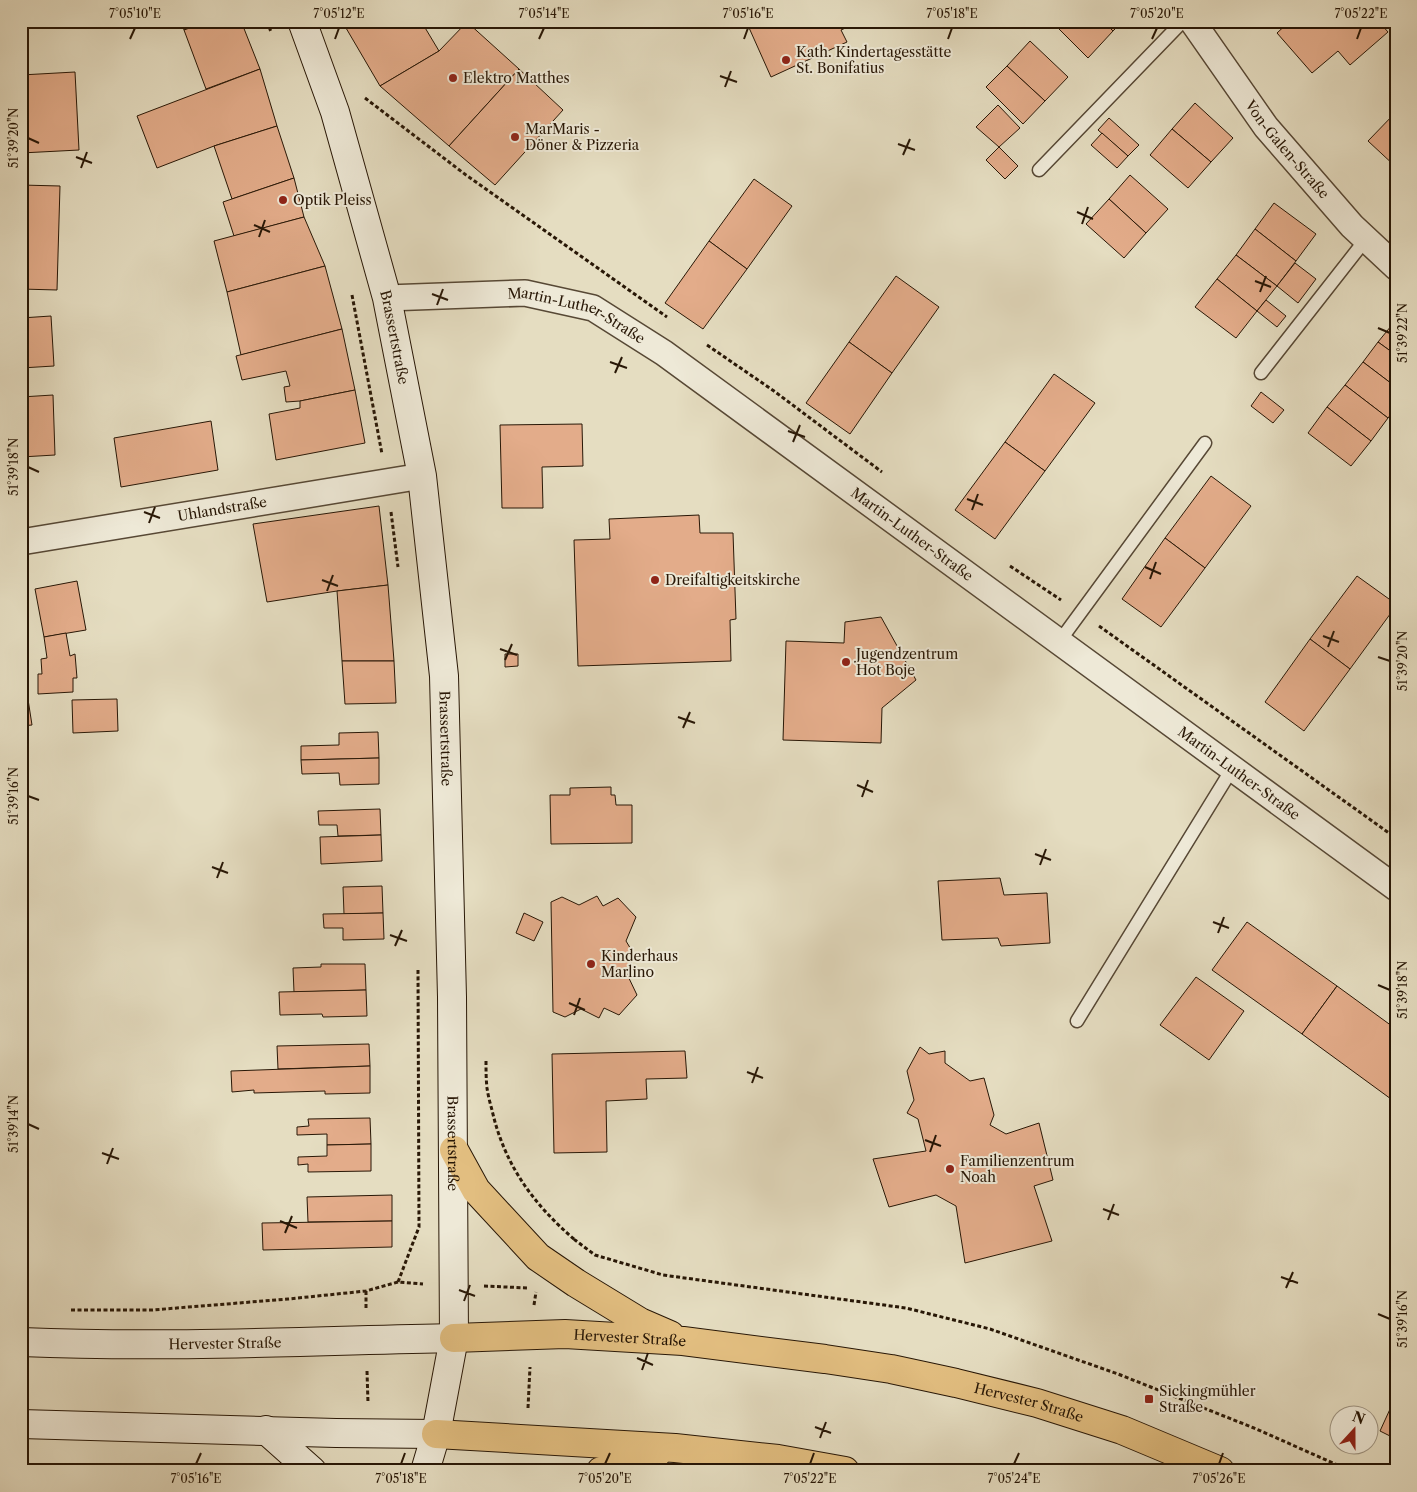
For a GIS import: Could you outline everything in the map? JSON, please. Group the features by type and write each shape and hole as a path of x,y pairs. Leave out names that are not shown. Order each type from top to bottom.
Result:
{"main road":[{"name":"Brassertstraße","path":"302,21 335,112 386,298 422,476 444,676 452,997 454,1338 436,1434 425,1471"},
{"path":"454,1150 476,1190 538,1257 640,1322 683,1341"},
{"name":"Hervester Straße","path":"21,1342 224,1344 566,1334 683,1341 891,1369 956,1383 1037,1403 1122,1430 1220,1471"},
{"path":"21,1424 436,1434 676,1448 778,1459 845,1471"},
{"path":"266,1430 312,1471"},
{"path":"601,1471 676,1448"}],"street":[{"name":"Von-Galen-Straße","path":"1192,21 1266,127 1352,226 1396,267"},
{"name":"Martin-Luther-Straße","path":"386,298 526,293 593,308 664,353 1396,888"},
{"name":"Uhlandstraße","path":"21,542 422,476"}],"lane":[{"path":"1039,170 1184,21"},
{"path":"1261,372 1366,239"},
{"path":"1060,642 1205,443"},
{"path":"1077,1021 1232,769"}],"path":[{"path":"266,21 274,40"},
{"path":"362,91 366,99 466,175 673,321"},
{"path":"352,295 388,481 398,569"},
{"path":"704,343 774,391 884,474"},
{"path":"1002,561 1081,613 1396,838"},
{"path":"68,1310 152,1310 278,1300 366,1291 398,1282 419,1227 418,962"},
{"path":"486,1060 487,1089 496,1127 511,1164 534,1199 561,1228 595,1255 663,1275 906,1308 990,1329 1136,1382 1254,1428 1351,1471"},
{"path":"552,1267 575,1240"},
{"path":"366,1291 368,1471"}],"building":[{"path":"181,21 209,21 184,30"},
{"path":"209,21 241,21 260,69 206,89 184,30"},
{"path":"358,21 421,21 439,51 380,86 346,28"},
{"name":"Kath. Kindertagesstätte St. Bonifatius","path":"746,21 861,21 841,30 847,42 771,77"},
{"path":"1051,21 1103,21 1113,31 1088,58"},
{"path":"1103,21 1123,21 1113,31"},
{"path":"1290,21 1382,21 1380,23 1388,32 1350,65 1338,51 1312,73 1277,33"},
{"name":"Elektro Matthes","path":"467,22 519,69 449,146 380,86 439,51"},
{"path":"1030,41 1068,77 1045,101 1007,66"},
{"path":"1007,66 1045,101 1023,124 986,87"},
{"path":"260,69 277,126 214,146 157,168 137,116"},
{"path":"519,69 563,110 495,185 449,146"},
{"path":"75,72 79,150 21,153 21,75"},
{"path":"1195,103 1233,138 1211,162 1172,129"},
{"path":"998,105 1020,128 999,147 976,127"},
{"path":"1396,112 1396,167 1368,141"},
{"path":"1109,118 1139,145 1128,156 1098,130"},
{"path":"277,126 294,178 232,199 214,146"},
{"path":"1172,129 1211,162 1188,188 1150,155"},
{"path":"1102,133 1128,156 1117,168 1091,145"},
{"path":"999,147 1018,166 1005,179 986,160"},
{"path":"1130,175 1168,209 1146,233 1109,199"},
{"path":"294,178 304,217 234,236 223,202"},
{"path":"754,179 792,206 747,269 709,241"},
{"path":"21,185 60,186 57,290 21,289"},
{"path":"1109,199 1146,233 1124,258 1086,224"},
{"path":"1274,203 1316,234 1296,261 1255,229"},
{"path":"304,217 325,266 227,292 214,241"},
{"path":"1255,229 1296,261 1277,286 1236,255"},
{"path":"709,241 747,269 703,329 665,303"},
{"path":"1236,255 1277,286 1257,311 1217,279"},
{"path":"1295,263 1316,279 1298,303 1277,286"},
{"path":"325,266 342,329 241,355 227,292"},
{"path":"896,276 939,307 892,373 849,342"},
{"path":"1217,279 1257,311 1236,338 1195,307"},
{"path":"1266,300 1286,316 1277,327 1257,311"},
{"path":"51,316 54,366 21,368 21,318"},
{"path":"1396,320 1396,355 1378,342"},
{"path":"342,329 355,390 286,402 284,387 290,386 286,371 242,380 236,356"},
{"path":"849,342 892,373 850,434 806,403"},
{"path":"1378,342 1396,355 1396,387 1363,362"},
{"path":"1363,362 1396,387 1396,408 1388,418 1345,385"},
{"path":"1054,374 1095,403 1045,471 1005,442"},
{"path":"1345,385 1388,418 1371,441 1327,407"},
{"path":"355,390 365,443 276,460 269,414 300,408 300,401"},
{"path":"1261,392 1284,410 1273,423 1251,406"},
{"path":"53,395 55,455 21,457 21,397"},
{"path":"1327,407 1371,441 1351,466 1308,433"},
{"path":"211,421 218,470 121,487 114,438"},
{"path":"582,424 583,466 542,467 543,508 502,508 500,425"},
{"path":"1005,442 1045,471 995,539 955,510"},
{"path":"1211,476 1251,506 1205,568 1165,538"},
{"path":"379,506 388,585 267,602 253,524"},
{"name":"Dreifaltigkeitskirche","path":"699,515 700,533 733,533 736,619 730,620 731,661 578,666 574,540 610,539 609,519"},
{"path":"1165,538 1205,568 1161,627 1122,599"},
{"path":"1357,576 1396,604 1396,606 1350,669 1310,639"},
{"path":"77,581 86,630 44,637 35,589"},
{"path":"388,585 394,661 342,661 337,591"},
{"name":"Jugendzentrum Hot Boje","path":"881,617 916,680 882,708 881,743 783,740 786,641 844,643 845,622"},
{"path":"66,633 70,656 75,654 77,678 73,678 73,692 38,694 38,674 42,674 41,659 47,658 44,637"},
{"path":"1310,639 1350,669 1304,731 1265,702"},
{"path":"505,654 518,654 518,666 505,667"},
{"path":"342,661 394,661 396,703 345,704"},
{"path":"25,680 32,725 21,726 21,681"},
{"path":"117,699 118,731 73,733 72,700"},
{"path":"378,732 379,758 301,760 301,746 339,745 339,733"},
{"path":"379,758 379,784 340,785 339,773 302,774 301,760"},
{"path":"611,787 611,795 615,795 616,805 632,805 632,843 551,844 550,795 570,795 570,788"},
{"path":"380,809 381,835 338,836 337,825 319,825 318,811"},
{"path":"381,835 382,861 321,864 320,837"},
{"path":"1000,878 1004,895 1047,893 1050,943 1001,946 998,938 942,940 938,881"},
{"path":"382,886 383,913 344,914 343,887"},
{"name":"Kinderhaus Marlino","path":"597,896 603,906 618,898 636,917 626,941 635,956 626,972 637,995 619,1015 604,1008 599,1018 581,1009 565,1017 553,1012 551,902 562,897 579,905"},
{"path":"383,913 384,939 343,940 343,928 324,928 323,914"},
{"path":"524,913 543,922 534,941 516,933"},
{"path":"1247,922 1337,986 1302,1034 1212,970"},
{"path":"321,964 365,964 366,990 294,992 293,968 321,967"},
{"path":"1196,977 1244,1011 1209,1060 1160,1025"},
{"path":"1337,986 1396,1029 1396,1092 1391,1099 1302,1034"},
{"path":"366,990 367,1016 323,1017 322,1014 280,1015 279,992"},
{"path":"369,1044 370,1066 278,1069 277,1046"},
{"path":"920,1047 929,1054 945,1051 945,1063 970,1081 984,1078 994,1115 990,1125 1006,1134 1039,1123 1053,1180 1034,1186 1052,1241 965,1263 956,1206 936,1195 889,1207 873,1159 926,1151 918,1119 907,1113 914,1100 907,1071"},
{"path":"685,1051 687,1078 646,1079 647,1099 606,1101 607,1152 554,1153 552,1054"},
{"path":"370,1066 370,1093 325,1094 325,1091 254,1093 254,1090 232,1092 231,1071"},
{"path":"370,1118 371,1144 327,1145 327,1134 297,1135 297,1127 309,1126 308,1119"},
{"path":"371,1144 371,1171 308,1172 308,1164 298,1165 298,1157 327,1156 327,1145"},
{"path":"392,1195 392,1221 308,1222 307,1197"},
{"path":"392,1221 392,1247 263,1250 262,1223"},
{"path":"1396,1396 1396,1439 1380,1431"}],"place":[{"name":"Kath. Kindertagesstätte St. Bonifatius","path":"786,60"},
{"name":"Elektro Matthes","path":"453,78"},
{"name":"MarMaris - Döner & Pizzeria","path":"515,137"},
{"name":"Optik Pleiss","path":"283,200"},
{"name":"Dreifaltigkeitskirche","path":"655,580"},
{"name":"Jugendzentrum Hot Boje","path":"846,662"},
{"name":"Kinderhaus Marlino","path":"591,964"},
{"name":"Familienzentrum Noah","path":"950,1169"},
{"name":"Sickingmühler Straße","path":"1149,1399"}]}
